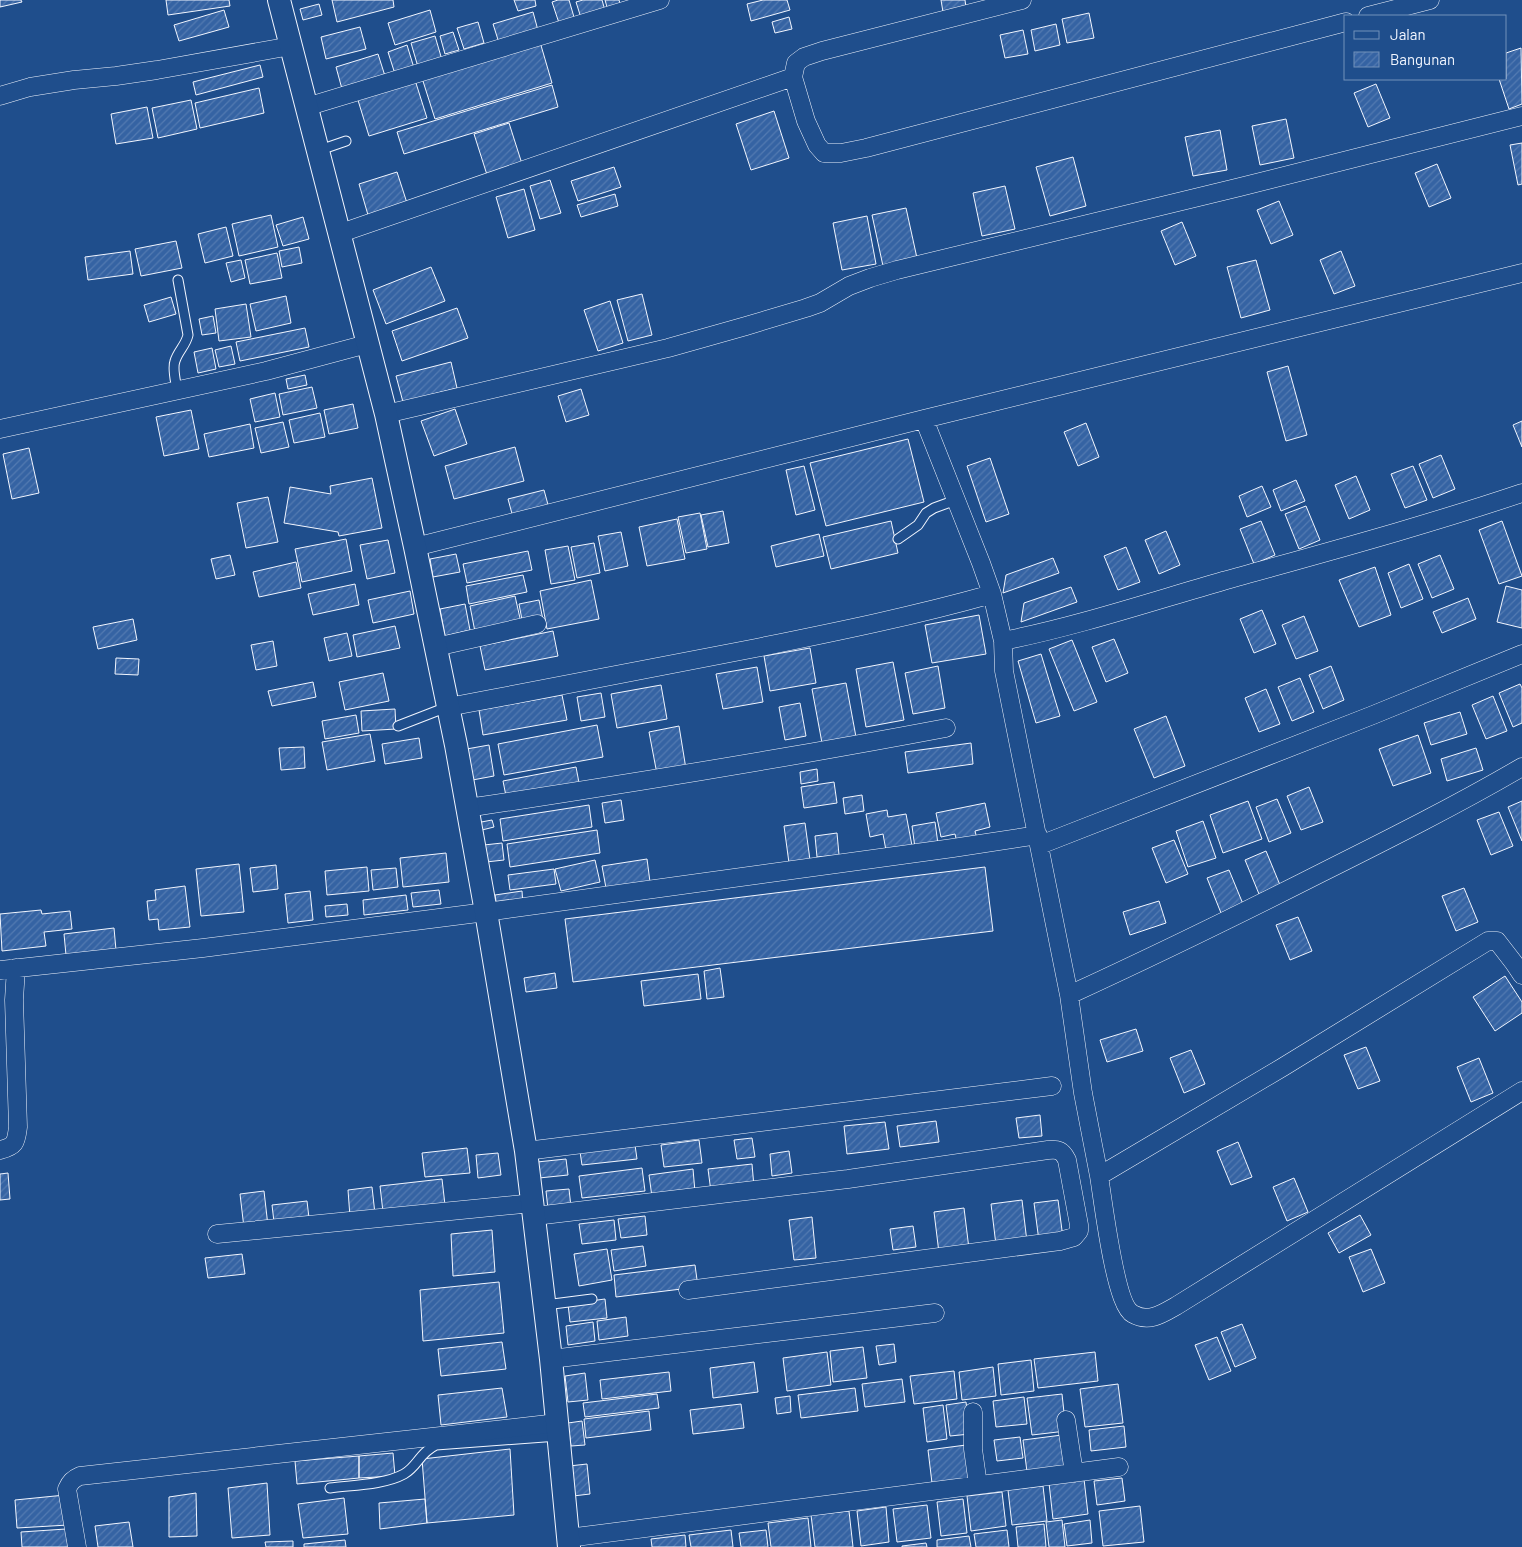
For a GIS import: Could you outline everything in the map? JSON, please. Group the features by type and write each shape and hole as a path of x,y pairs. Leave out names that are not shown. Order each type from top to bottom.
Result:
{"street":[{"path":"279,0 386,414 416,547 467,808 526,1151 534,1209 551,1359 568,1542 1119,1467"},
{"path":"306,107 660,0"},
{"path":"1022,0 804,57 796,63 792,76 806,121 817,145 824,153 841,153 866,148 1344,23"},
{"path":"1372,15 1430,0"},
{"path":"0,96 48,84 157,70 291,46"},
{"path":"338,234 792,76"},
{"path":"386,414 668,348 806,308 820,303 849,286 897,270 1522,116"},
{"path":"416,547 924,419 1522,273"},
{"path":"0,429 266,371 367,344"},
{"path":"924,419 992,594 1003,641 1004,671 1069,995 1083,1093 1116,1279 1130,1313 1142,1318 1156,1317 1522,1091"},
{"path":"1003,641 1299,560 1486,505 1522,492"},
{"path":"448,707 652,669 870,625 992,594"},
{"path":"436,647 537,624"},
{"path":"0,1150 12,1146 16,1141 18,1127 14,1000 8,969 203,948 486,912 944,849 1039,840 1373,716 1522,654"},
{"path":"467,808 649,781 946,728"},
{"path":"1069,995 1142,962 1262,903 1489,786 1522,767"},
{"path":"1099,1176 1283,1067 1488,941 1497,941 1522,975"},
{"path":"526,1151 1052,1086"},
{"path":"217,1234 534,1209 848,1179 1057,1149 1062,1151 1067,1160 1079,1225 1078,1233 1074,1237 688,1290"},
{"path":"551,1359 935,1313"},
{"path":"973,1412 973,1449 978,1485"},
{"path":"1066,1420 1074,1473"},
{"path":"77,1547 67,1489 73,1479 80,1476 558,1430"}],"lane":[{"path":"317,151 346,141"},
{"path":"177,390 175,359 187,341 188,335 178,280"},
{"path":"898,539 918,525 926,513 956,500"},
{"path":"398,726 448,707"},
{"path":"545,1305 592,1299"},
{"path":"330,1488 385,1481 397,1477 412,1468 427,1449 436,1445 558,1430"}],"building":[{"path":"0,0 21,0 22,2 0,7"},
{"path":"166,0 229,0 230,6 168,15"},
{"path":"332,0 393,0 394,7 337,22"},
{"path":"514,0 535,0 536,6 518,11"},
{"path":"569,0 576,24 561,29 552,2"},
{"path":"602,0 606,14 582,21 576,2"},
{"path":"605,0 619,0 622,10 609,14"},
{"path":"763,0 787,0 790,10 751,21 747,4"},
{"path":"941,0 965,0 966,7 943,12"},
{"path":"319,4 322,15 303,20 300,9"},
{"path":"224,10 229,27 179,41 174,25"},
{"path":"430,10 436,32 395,45 388,23"},
{"path":"533,12 539,34 500,46 493,24"},
{"path":"1089,13 1094,38 1067,43 1062,19"},
{"path":"789,17 792,29 775,33 772,22"},
{"path":"478,22 484,43 464,49 457,28"},
{"path":"1056,24 1060,45 1035,51 1031,30"},
{"path":"360,27 366,49 326,59 321,37"},
{"path":"1023,30 1028,54 1005,58 1000,35"},
{"path":"453,32 459,50 445,54 440,36"},
{"path":"435,36 442,60 418,67 411,43"},
{"path":"540,42 552,83 435,119 422,78"},
{"path":"407,45 414,68 395,74 388,52"},
{"path":"1521,48 1522,104 1509,109 1499,80 1507,80 1507,53"},
{"path":"378,54 385,76 342,89 336,67"},
{"path":"260,65 263,77 196,95 193,82"},
{"path":"415,80 427,118 369,136 357,97"},
{"path":"1376,84 1390,118 1368,127 1354,93"},
{"path":"552,85 558,107 404,154 397,132"},
{"path":"259,88 264,113 200,128 195,103"},
{"path":"191,100 197,129 158,138 152,108"},
{"path":"147,107 153,138 116,144 111,114"},
{"path":"774,111 789,158 751,170 736,124"},
{"path":"1286,119 1294,158 1260,165 1252,126"},
{"path":"509,123 523,167 488,178 474,134"},
{"path":"1220,130 1227,170 1193,176 1185,137"},
{"path":"1522,143 1522,184 1518,185 1510,145"},
{"path":"1073,157 1086,206 1050,216 1036,167"},
{"path":"1437,164 1451,198 1429,207 1415,173"},
{"path":"614,167 621,187 578,201 571,181"},
{"path":"397,172 407,203 368,215 359,184"},
{"path":"550,180 561,213 540,219 530,186"},
{"path":"1005,186 1015,229 982,236 973,193"},
{"path":"524,189 535,230 508,238 496,197"},
{"path":"615,194 618,206 581,217 577,205"},
{"path":"1279,201 1293,235 1271,244 1257,210"},
{"path":"906,208 917,258 883,266 872,215"},
{"path":"271,215 278,247 239,256 232,224"},
{"path":"867,216 876,264 842,270 833,223"},
{"path":"303,217 309,239 283,246 276,225"},
{"path":"1182,222 1196,256 1175,265 1161,231"},
{"path":"226,227 233,256 205,263 198,234"},
{"path":"176,241 182,268 141,276 135,249"},
{"path":"299,247 302,263 282,267 279,251"},
{"path":"130,251 133,274 88,280 85,257"},
{"path":"1341,251 1355,286 1334,294 1320,260"},
{"path":"277,253 282,278 250,284 245,260"},
{"path":"241,260 245,278 231,282 226,263"},
{"path":"1256,260 1270,310 1241,318 1227,267"},
{"path":"431,267 445,301 386,324 373,290"},
{"path":"642,294 652,335 628,341 617,300"},
{"path":"286,296 291,323 256,331 250,304"},
{"path":"171,297 176,314 149,322 144,305"},
{"path":"610,301 623,343 598,351 584,310"},
{"path":"246,304 251,337 219,341 215,309"},
{"path":"457,308 468,338 402,361 392,331"},
{"path":"213,316 216,333 202,335 199,319"},
{"path":"305,328 309,347 240,361 236,342"},
{"path":"231,346 235,364 219,367 215,350"},
{"path":"212,348 216,369 198,373 194,352"},
{"path":"451,362 457,388 403,402 396,376"},
{"path":"1288,366 1307,435 1286,441 1267,372"},
{"path":"305,375 307,385 288,389 286,379"},
{"path":"312,387 317,408 283,415 279,394"},
{"path":"581,389 589,415 566,422 558,396"},
{"path":"275,393 280,417 255,422 250,399"},
{"path":"353,404 358,428 329,434 324,410"},
{"path":"455,409 467,444 434,456 421,421"},
{"path":"191,410 199,449 164,456 156,417"},
{"path":"320,413 325,437 294,443 289,420"},
{"path":"1522,421 1522,447 1513,425"},
{"path":"283,422 289,447 261,453 255,428"},
{"path":"1086,423 1099,457 1078,466 1064,432"},
{"path":"250,424 254,448 209,457 204,434"},
{"path":"908,439 924,502 826,526 810,463"},
{"path":"515,447 524,481 454,499 445,466"},
{"path":"29,448 39,493 12,499 3,454"},
{"path":"1441,455 1455,489 1433,498 1419,464"},
{"path":"990,458 1009,514 986,522 967,466"},
{"path":"804,466 815,510 796,515 786,470"},
{"path":"1413,466 1427,500 1405,508 1391,474"},
{"path":"1356,476 1370,510 1349,519 1335,485"},
{"path":"372,478 382,528 339,536 338,532 284,523 290,487 331,494 330,486"},
{"path":"1296,480 1305,501 1281,511 1273,490"},
{"path":"1262,486 1271,507 1247,517 1239,496"},
{"path":"544,490 550,512 514,521 508,499"},
{"path":"268,497 278,542 246,548 237,503"},
{"path":"1306,506 1320,540 1299,549 1285,514"},
{"path":"723,511 729,543 708,547 701,515"},
{"path":"700,513 707,549 686,553 678,517"},
{"path":"677,519 685,559 647,566 639,527"},
{"path":"891,521 898,553 831,569 823,537"},
{"path":"1261,521 1275,555 1254,564 1240,529"},
{"path":"1502,521 1522,576 1499,584 1479,530"},
{"path":"1166,531 1180,565 1159,574 1145,540"},
{"path":"621,532 628,566 605,571 598,536"},
{"path":"819,534 824,556 776,567 771,546"},
{"path":"346,539 352,571 302,582 295,549"},
{"path":"388,540 395,573 367,579 360,545"},
{"path":"594,543 600,573 577,578 571,547"},
{"path":"568,546 575,580 551,584 545,550"},
{"path":"1126,547 1140,582 1118,590 1104,556"},
{"path":"528,551 532,570 467,583 463,564"},
{"path":"456,554 460,572 433,577 430,559"},
{"path":"230,555 235,575 216,579 211,559"},
{"path":"1440,555 1454,589 1432,598 1418,564"},
{"path":"1053,558 1059,573 1003,593 1006,575"},
{"path":"296,562 301,588 259,597 253,572"},
{"path":"1409,564 1423,599 1401,608 1388,573"},
{"path":"1375,567 1391,615 1359,627 1339,580"},
{"path":"523,575 527,592 469,604 466,586"},
{"path":"591,580 599,619 547,629 540,591"},
{"path":"355,584 359,605 313,615 308,594"},
{"path":"1506,586 1522,590 1522,628 1497,622"},
{"path":"1071,587 1077,602 1021,622 1024,603"},
{"path":"410,591 414,614 373,623 368,600"},
{"path":"515,596 522,627 476,637 470,606"},
{"path":"1468,598 1476,619 1442,633 1433,612"},
{"path":"539,600 543,620 523,625 519,604"},
{"path":"465,604 470,630 445,636 440,609"},
{"path":"1262,610 1276,644 1254,653 1240,619"},
{"path":"979,615 986,654 932,663 925,625"},
{"path":"1304,616 1318,651 1296,659 1282,625"},
{"path":"133,619 137,640 98,649 93,627"},
{"path":"395,626 400,648 357,657 353,635"},
{"path":"553,631 558,656 485,670 480,646"},
{"path":"347,633 352,656 329,661 324,638"},
{"path":"1114,639 1128,673 1106,682 1092,647"},
{"path":"1072,640 1097,702 1074,711 1049,649"},
{"path":"273,641 277,666 256,670 251,645"},
{"path":"810,648 816,683 770,691 764,656"},
{"path":"1041,654 1060,716 1036,723 1018,661"},
{"path":"116,658 139,659 138,675 115,674"},
{"path":"893,662 904,720 866,727 856,669"},
{"path":"938,666 945,708 913,714 905,673"},
{"path":"1331,666 1344,700 1323,709 1309,675"},
{"path":"757,667 763,702 723,709 716,674"},
{"path":"383,673 389,701 345,710 339,682"},
{"path":"1300,678 1314,712 1292,721 1278,687"},
{"path":"313,682 316,697 272,706 268,691"},
{"path":"846,683 856,737 822,743 812,689"},
{"path":"1520,684 1522,688 1522,723 1513,727 1499,693"},
{"path":"661,685 667,719 617,728 611,694"},
{"path":"1266,689 1280,724 1259,732 1245,698"},
{"path":"601,693 605,717 581,721 577,697"},
{"path":"562,695 567,720 483,735 479,710"},
{"path":"1493,696 1507,731 1486,739 1472,705"},
{"path":"800,703 806,736 785,740 779,707"},
{"path":"395,709 396,729 362,731 361,711"},
{"path":"1460,712 1467,734 1431,745 1424,723"},
{"path":"356,715 359,733 325,739 322,721"},
{"path":"1166,716 1185,766 1154,778 1134,729"},
{"path":"597,725 603,757 504,775 498,744"},
{"path":"679,726 686,769 657,774 649,732"},
{"path":"370,734 375,761 327,770 322,742"},
{"path":"1418,735 1431,773 1393,786 1379,749"},
{"path":"419,738 422,758 385,764 382,744"},
{"path":"971,743 973,764 908,773 905,752"},
{"path":"489,745 494,776 467,781 461,750"},
{"path":"304,747 305,768 281,770 279,748"},
{"path":"1476,748 1483,770 1447,781 1441,759"},
{"path":"576,767 580,788 507,801 503,781"},
{"path":"817,769 818,781 801,784 800,772"},
{"path":"834,782 837,803 804,808 801,787"},
{"path":"1309,787 1323,822 1301,830 1287,796"},
{"path":"862,795 864,811 845,814 843,798"},
{"path":"1277,799 1291,833 1269,842 1256,807"},
{"path":"621,800 624,820 605,823 602,803"},
{"path":"1248,801 1262,839 1223,853 1210,815"},
{"path":"1522,801 1522,841 1508,807"},
{"path":"985,803 990,827 975,831 977,839 957,843 955,834 941,837 936,813"},
{"path":"589,805 592,827 503,841 500,819"},
{"path":"887,810 888,817 906,814 913,851 887,856 883,834 870,837 866,814"},
{"path":"1499,812 1513,846 1491,855 1477,820"},
{"path":"492,820 494,827 478,831 476,823"},
{"path":"1203,821 1216,858 1188,867 1176,831"},
{"path":"935,822 938,844 915,848 912,826"},
{"path":"805,823 810,860 789,863 784,826"},
{"path":"597,830 600,853 510,867 507,844"},
{"path":"837,833 839,855 817,857 815,836"},
{"path":"1174,840 1188,874 1166,883 1152,848"},
{"path":"502,843 504,860 486,862 484,845"},
{"path":"1266,851 1280,885 1259,894 1245,860"},
{"path":"446,853 449,882 403,887 400,858"},
{"path":"647,859 650,882 606,888 602,866"},
{"path":"595,860 600,882 561,891 555,869"},
{"path":"239,864 244,912 201,916 196,869"},
{"path":"276,865 278,889 253,892 250,868"},
{"path":"367,867 369,891 327,895 325,871"},
{"path":"985,867 993,931 573,982 565,919"},
{"path":"396,868 398,887 373,890 371,870"},
{"path":"554,869 556,884 510,890 508,875"},
{"path":"1229,870 1243,904 1221,913 1207,878"},
{"path":"185,886 190,927 159,930 158,919 149,920 147,901 156,900 155,890"},
{"path":"1464,888 1478,922 1456,931 1442,896"},
{"path":"439,890 441,904 413,907 411,893"},
{"path":"310,891 313,920 288,923 285,894"},
{"path":"522,891 523,905 497,908 495,895"},
{"path":"406,895 408,910 364,915 363,900"},
{"path":"1159,901 1166,923 1130,935 1123,912"},
{"path":"347,904 348,915 326,917 325,906"},
{"path":"41,910 42,914 70,911 72,929 44,932 46,946 2,951 0,914"},
{"path":"1298,917 1312,951 1290,960 1276,925"},
{"path":"114,928 116,950 66,955 64,934"},
{"path":"720,968 724,997 707,999 704,971"},
{"path":"555,973 557,988 526,992 524,978"},
{"path":"698,974 701,999 644,1006 641,981"},
{"path":"1505,976 1522,1002 1522,1013 1495,1031 1473,997"},
{"path":"1136,1029 1143,1051 1107,1062 1100,1040"},
{"path":"1366,1047 1380,1081 1358,1089 1344,1055"},
{"path":"1191,1050 1205,1084 1184,1093 1170,1058"},
{"path":"1479,1058 1493,1093 1471,1102 1457,1067"},
{"path":"1040,1115 1042,1136 1019,1138 1016,1118"},
{"path":"936,1121 939,1142 900,1147 897,1126"},
{"path":"885,1122 889,1149 847,1154 844,1126"},
{"path":"634,1138 637,1159 582,1165 579,1145"},
{"path":"752,1138 755,1157 737,1159 734,1140"},
{"path":"699,1140 702,1163 664,1167 661,1145"},
{"path":"1238,1142 1252,1177 1231,1185 1217,1151"},
{"path":"467,1148 470,1173 425,1177 422,1153"},
{"path":"789,1151 792,1173 772,1176 770,1154"},
{"path":"498,1153 501,1175 478,1178 476,1155"},
{"path":"566,1159 568,1175 539,1178 537,1162"},
{"path":"752,1164 754,1187 711,1192 708,1169"},
{"path":"642,1168 645,1191 582,1198 579,1176"},
{"path":"693,1169 695,1192 652,1197 649,1175"},
{"path":"8,1173 10,1199 0,1200 0,1174"},
{"path":"1294,1178 1308,1212 1287,1221 1273,1187"},
{"path":"442,1179 445,1205 383,1212 380,1186"},
{"path":"372,1187 375,1214 350,1217 348,1190"},
{"path":"569,1189 571,1207 548,1209 546,1191"},
{"path":"264,1191 268,1226 244,1228 240,1194"},
{"path":"1022,1200 1027,1242 996,1245 991,1204"},
{"path":"1058,1200 1063,1238 1039,1241 1034,1203"},
{"path":"307,1201 309,1218 274,1222 272,1205"},
{"path":"964,1208 969,1249 939,1253 934,1212"},
{"path":"1360,1215 1371,1235 1339,1253 1328,1233"},
{"path":"645,1216 647,1235 621,1238 618,1219"},
{"path":"812,1217 816,1258 794,1260 789,1220"},
{"path":"614,1220 616,1240 582,1244 579,1224"},
{"path":"913,1226 916,1247 893,1250 890,1229"},
{"path":"492,1230 495,1272 453,1276 451,1234"},
{"path":"643,1246 646,1266 614,1271 611,1250"},
{"path":"607,1249 612,1280 579,1286 574,1254"},
{"path":"1371,1249 1385,1283 1363,1292 1349,1257"},
{"path":"242,1254 245,1274 208,1278 205,1258"},
{"path":"695,1265 698,1287 616,1297 614,1275"},
{"path":"499,1282 504,1333 423,1341 420,1290"},
{"path":"605,1299 607,1318 570,1322 568,1304"},
{"path":"626,1317 628,1336 599,1340 597,1321"},
{"path":"593,1322 595,1341 568,1345 566,1326"},
{"path":"1242,1324 1256,1358 1235,1367 1221,1332"},
{"path":"1217,1337 1231,1371 1209,1380 1195,1345"},
{"path":"502,1342 506,1369 441,1376 438,1349"},
{"path":"894,1344 896,1362 879,1365 876,1346"},
{"path":"863,1347 867,1378 833,1382 830,1351"},
{"path":"827,1352 831,1385 787,1391 783,1358"},
{"path":"1095,1352 1098,1381 1038,1388 1034,1359"},
{"path":"1031,1360 1034,1391 1001,1395 998,1364"},
{"path":"754,1362 758,1392 713,1398 710,1368"},
{"path":"993,1367 996,1396 962,1400 959,1372"},
{"path":"954,1371 957,1399 914,1404 910,1376"},
{"path":"669,1372 671,1391 602,1399 600,1380"},
{"path":"585,1373 588,1400 568,1402 565,1376"},
{"path":"902,1379 905,1402 865,1407 862,1384"},
{"path":"1118,1384 1123,1423 1085,1427 1080,1389"},
{"path":"502,1388 507,1417 441,1425 438,1395"},
{"path":"855,1388 858,1411 801,1418 798,1395"},
{"path":"657,1394 659,1408 585,1417 583,1403"},
{"path":"1062,1394 1066,1431 1032,1435 1027,1398"},
{"path":"790,1396 791,1412 777,1414 775,1398"},
{"path":"1024,1397 1027,1424 996,1427 993,1401"},
{"path":"966,1402 970,1434 950,1436 946,1405"},
{"path":"741,1404 744,1428 693,1434 690,1410"},
{"path":"943,1405 947,1439 927,1442 923,1408"},
{"path":"649,1411 651,1430 586,1438 584,1419"},
{"path":"582,1421 585,1445 571,1446 568,1423"},
{"path":"1124,1426 1126,1447 1091,1451 1089,1430"},
{"path":"1062,1435 1065,1468 1027,1472 1023,1440"},
{"path":"1020,1437 1023,1458 997,1461 994,1440"},
{"path":"966,1445 970,1478 932,1483 928,1450"},
{"path":"510,1449 514,1515 427,1523 422,1459"},
{"path":"393,1453 395,1476 359,1478 359,1456"},
{"path":"359,1456 359,1478 297,1484 295,1461"},
{"path":"587,1464 590,1494 573,1496 569,1466"},
{"path":"1122,1478 1125,1501 1097,1505 1094,1481"},
{"path":"1084,1479 1088,1514 1053,1519 1049,1483"},
{"path":"267,1483 270,1535 232,1538 228,1488"},
{"path":"1043,1486 1047,1521 1012,1525 1008,1490"},
{"path":"1002,1492 1006,1526 971,1531 967,1496"},
{"path":"196,1493 197,1536 169,1537 169,1497"},
{"path":"65,1495 68,1525 17,1528 15,1500"},
{"path":"344,1498 348,1534 303,1538 298,1504"},
{"path":"425,1499 427,1523 380,1529 379,1503"},
{"path":"963,1499 967,1533 941,1536 937,1502"},
{"path":"927,1505 931,1538 897,1542 893,1509"},
{"path":"1140,1506 1144,1542 1103,1546 1099,1511"},
{"path":"886,1507 889,1542 861,1546 857,1511"},
{"path":"849,1511 853,1547 815,1547 811,1515"},
{"path":"808,1518 811,1547 771,1547 768,1523"},
{"path":"1062,1520 1065,1547 1049,1547 1046,1522"},
{"path":"1090,1520 1092,1543 1067,1546 1064,1524"},
{"path":"129,1522 133,1547 98,1547 95,1526"},
{"path":"1044,1524 1046,1547 1018,1547 1016,1527"},
{"path":"66,1529 68,1547 22,1547 21,1532"},
{"path":"731,1530 733,1547 691,1547 689,1535"},
{"path":"766,1530 768,1547 741,1547 739,1533"},
{"path":"1007,1530 1009,1547 976,1547 974,1534"},
{"path":"685,1535 686,1547 652,1547 651,1539"},
{"path":"969,1536 971,1547 937,1547 937,1540"},
{"path":"345,1540 346,1547 304,1547 304,1544"},
{"path":"293,1541 293,1547 266,1547 265,1542"},
{"path":"926,1543 927,1547 902,1547 902,1546"}]}
